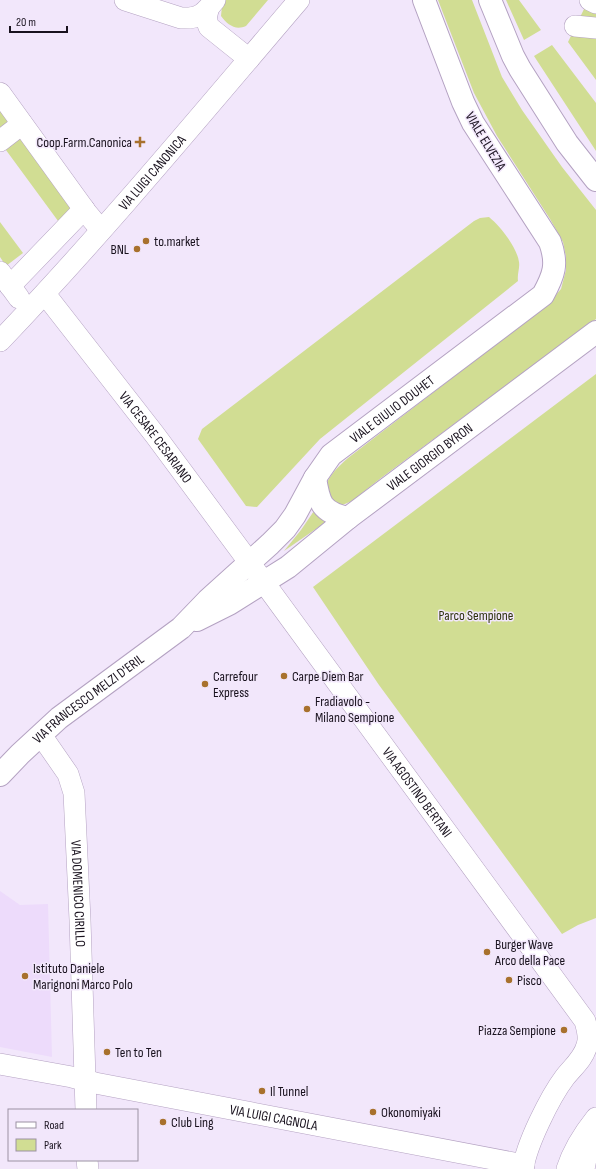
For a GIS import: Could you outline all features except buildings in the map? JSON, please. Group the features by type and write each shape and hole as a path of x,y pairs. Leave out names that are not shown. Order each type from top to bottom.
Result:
{"main road":[{"name":"VIALE ELVEZIA","path":"424,0 463,102 473,122 550,242 554,254 554,268 552,275"},
{"path":"490,0 517,63 567,143 596,180"},
{"name":"VIALE GIULIO DOUHET","path":"249,562 285,529 295,515 315,478 331,455 544,296 552,275"},
{"name":"VIALE GIORGIO BYRON","path":"264,582 288,567 348,518 596,332"},
{"path":"315,478 321,505 336,516 348,518"},
{"name":"VIA FRANCESCO MELZI D'ERIL","path":"0,775 20,754 60,718 181,628 208,600 249,562"},
{"name":"VIA FRANCESCO MELZI D'ERIL","path":"181,628 213,613 264,582"}],"street":[{"path":"125,0 181,18 200,16 211,5"},
{"name":"VIA LUIGI CANONICA","path":"0,341 45,294 299,0"},
{"path":"590,0 596,3"},
{"path":"211,5 206,19 209,27 249,59"},
{"path":"575,26 596,28"},
{"path":"0,93 84,209 101,230"},
{"path":"0,141 22,124"},
{"path":"10,285 84,209"},
{"name":"VIA CESARE CESARIANO","path":"45,294 155,435 264,582"},
{"name":"VIA AGOSTINO BERTANI","path":"264,582 585,1021 588,1030 588,1044 578,1062 564,1078 548,1105 534,1134 523,1167"},
{"name":"VIA DOMENICO CIRILLO","path":"41,735 68,774 74,793 86,1109"},
{"name":"VIA LUIGI CAGNOLA","path":"0,1064 523,1167"},
{"path":"567,1169 584,1133 596,1118"},
{"path":"584,1169 588,1149 596,1129"}],"shaded area":[{"name":"Istituto Daniele Marignoni Marco Polo","path":"0,891 20,905 48,904 52,1057 0,1047"}],"green space":[{"path":"226,0 268,0 246,26 238,28 226,22 221,16 222,6"},
{"path":"438,0 472,0 502,77 522,110 562,167 596,210 596,319 352,501 340,506 334,504 325,488 331,475 337,468 547,305 561,289 566,270 566,257 563,242 497,136 474,93"},
{"path":"506,0 519,0 541,30 524,40"},
{"path":"596,0 596,80 568,42 585,7"},
{"path":"552,45 596,103 596,151 534,56"},
{"path":"0,103 15,123 0,134"},
{"path":"21,133 79,212 61,225 3,146"},
{"path":"489,217 503,231 518,256 518,281 320,439 257,507 246,506 198,439 202,429 474,221 480,218"},
{"path":"0,222 23,253 6,266 0,257"},
{"name":"Parco Sempione","path":"596,374 596,918 578,925 562,934 379,685 313,587"},
{"path":"316,508 326,522 284,551 301,530"}],"place":[{"name":"Coop.Farm.Canonica","path":"140,142"},
{"name":"to.market","path":"146,241"},
{"name":"BNL","path":"137,249"},
{"name":"Carpe Diem Bar","path":"284,676"},
{"name":"Carrefour Express","path":"205,684"},
{"name":"Fradiavolo - Milano Sempione","path":"307,709"},
{"name":"Burger Wave Arco della Pace","path":"487,952"},
{"name":"Istituto Daniele Marignoni Marco Polo","path":"25,976"},
{"name":"Pisco","path":"509,980"},
{"name":"Piazza Sempione","path":"564,1030"},
{"name":"Ten to Ten","path":"107,1052"},
{"name":"Il Tunnel","path":"262,1091"},
{"name":"Okonomiyaki","path":"373,1112"},
{"name":"Club Ling","path":"163,1122"}]}
